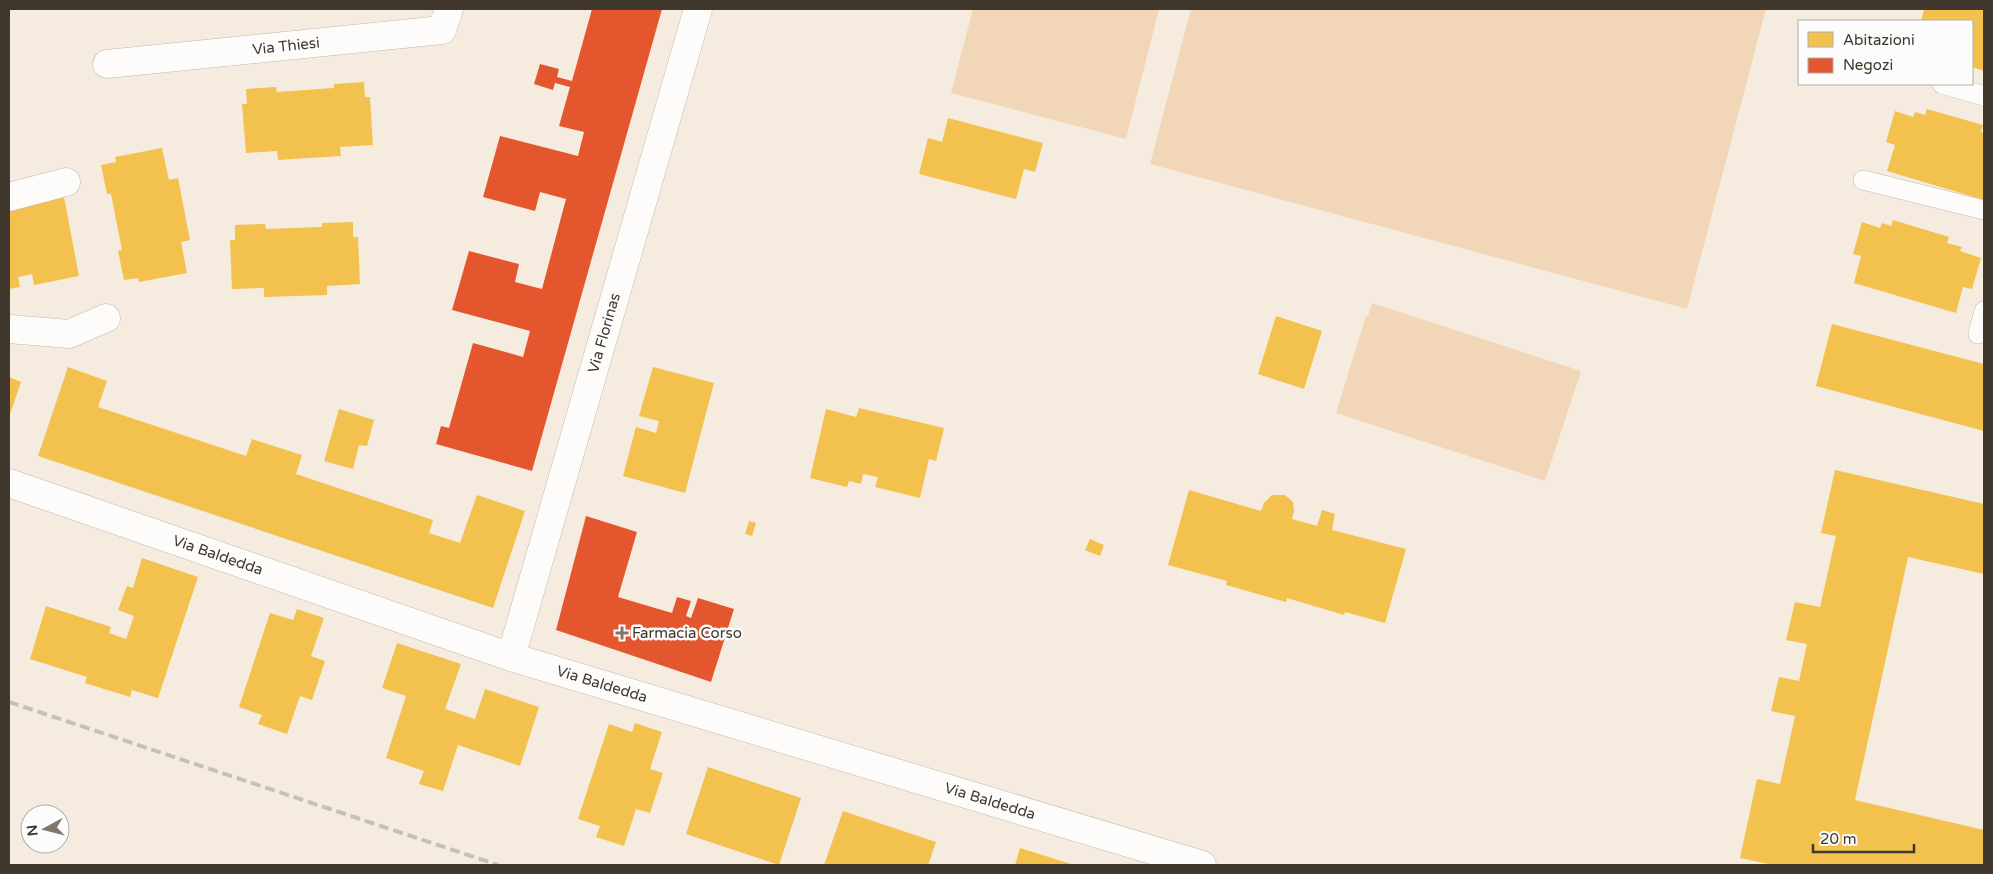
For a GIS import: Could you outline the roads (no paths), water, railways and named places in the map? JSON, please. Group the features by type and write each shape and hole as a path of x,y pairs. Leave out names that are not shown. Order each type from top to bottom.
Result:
{"street":[{"name":"Via Thiesi","path":"107,64 442,30 449,9"},
{"name":"Via Florinas","path":"511,657 698,9"},
{"path":"9,197 66,182"},
{"path":"9,329 69,334 106,318"},
{"name":"Via Baldedda","path":"9,482 511,657 1202,865"}],"lane":[{"path":"1946,85 1984,96"},
{"path":"1863,180 1984,210"},
{"path":"1978,334 1984,311"}],"railway":[{"path":"9,702 498,865"}],"place":[{"name":"Farmacia Corso","path":"622,633"}]}
